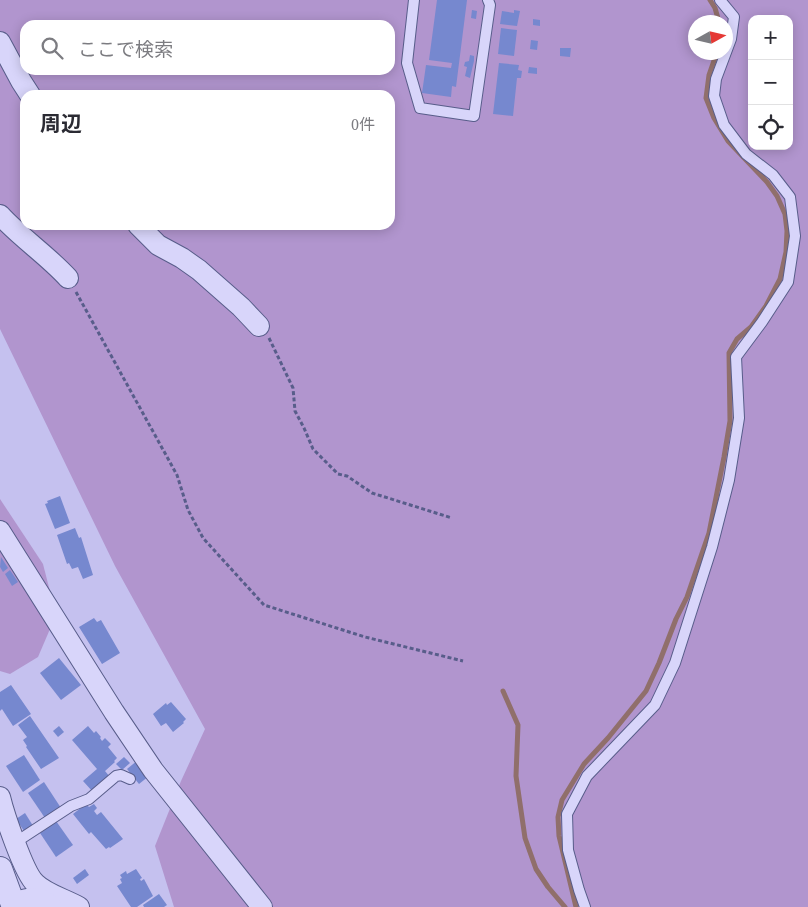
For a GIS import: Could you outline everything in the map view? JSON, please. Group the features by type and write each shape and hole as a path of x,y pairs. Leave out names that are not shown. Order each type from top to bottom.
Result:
{"street":[{"path":"0,42 26,90"},
{"path":"0,215 14,231 53,262 68,278"},
{"path":"143,230 158,245 199,270 241,307 259,326"},
{"path":"0,531 114,712 153,770 262,907"},
{"path":"0,797 28,875 42,888 79,907"},
{"path":"0,869 13,905 26,898 39,898 52,907"}],"lane":[{"path":"414,0 407,63 420,108 474,116 490,5 488,0"},
{"path":"585,907 578,890 568,850 567,814 587,776 655,705 675,663 712,547 729,480 739,418 736,357 788,282 796,236 790,197 773,175 746,154 724,125 714,96 716,78 731,39 734,17 720,0"},
{"path":"16,842 71,806 89,799 116,776 121,775 130,778"}],"path":[{"path":"68,278 177,475 188,510 203,538 264,605 365,637 463,661"},
{"path":"259,326 271,341 293,388 296,411 313,448 338,474 347,476 372,493 452,518"}],"shaded area":[{"path":"0,0 808,0 808,907 174,907 155,846 181,781 205,729 115,566 0,329"},
{"path":"0,499 43,564 56,615 38,657 10,674 0,671"}],"building":[{"path":"437,0 467,0 456,87 452,86 451,97 422,93 426,65 451,68 452,63 429,60"},
{"path":"472,10 477,11 476,19 471,18"},
{"path":"514,10 520,11 517,26 500,24 502,11 514,13"},
{"path":"533,19 540,20 540,26 533,25"},
{"path":"501,28 517,30 514,56 498,54"},
{"path":"531,40 538,41 537,50 530,49"},
{"path":"560,48 571,48 570,57 560,56"},
{"path":"470,55 474,56 474,61 470,78 465,76 467,67 464,66 465,62 469,61"},
{"path":"499,63 519,65 518,70 522,71 521,78 517,78 513,116 493,114"},
{"path":"529,67 537,68 537,74 528,73"},
{"path":"60,496 70,523 55,529 45,504 48,503 47,501"},
{"path":"75,528 79,538 81,537 93,575 83,579 78,567 72,569 69,563 67,564 57,535"},
{"path":"1,557 8,568 3,572 0,567"},
{"path":"10,570 18,582 12,586 5,574"},
{"path":"94,618 97,622 101,620 120,653 102,664 79,627"},
{"path":"59,658 81,685 61,700 40,673"},
{"path":"11,685 31,714 13,726 2,709 0,711 0,692"},
{"path":"171,702 186,719 173,732 166,723 161,726 153,714 166,703 167,705"},
{"path":"30,716 59,758 41,769 26,747 23,740 27,737 18,725"},
{"path":"59,726 64,732 58,737 53,731"},
{"path":"88,726 94,733 96,731 102,741 105,738 111,744 108,747 117,758 105,771 110,777 93,792 83,781 97,769 72,740"},
{"path":"24,755 40,780 23,792 6,766"},
{"path":"124,757 130,763 122,770 116,764"},
{"path":"138,760 149,776 139,784 127,769"},
{"path":"44,782 61,808 45,818 28,793"},
{"path":"86,804 89,807 94,804 97,808 94,811 97,815 101,812 123,839 106,849 91,832 89,834 73,814"},
{"path":"25,813 35,829 26,834 16,819"},
{"path":"56,821 73,845 56,857 40,833"},
{"path":"85,869 89,875 77,884 73,878"},
{"path":"136,869 142,878 140,879 141,881 144,879 153,896 137,907 131,907 117,886 122,883 120,875 126,871 127,874"},
{"path":"159,894 167,905 164,907 144,907 143,905"}],"waterway":[{"path":"710,0 717,15"},
{"path":"576,907 559,836 558,817 562,800 584,764 646,691 687,597 709,533 724,457 730,421 729,353 737,339 751,327 766,306 780,279 786,252 787,231 785,214 777,196 767,182 728,141 714,118 706,98 709,75 714,60"},
{"path":"503,691 518,725 516,776 525,838 536,869 565,907"}]}
